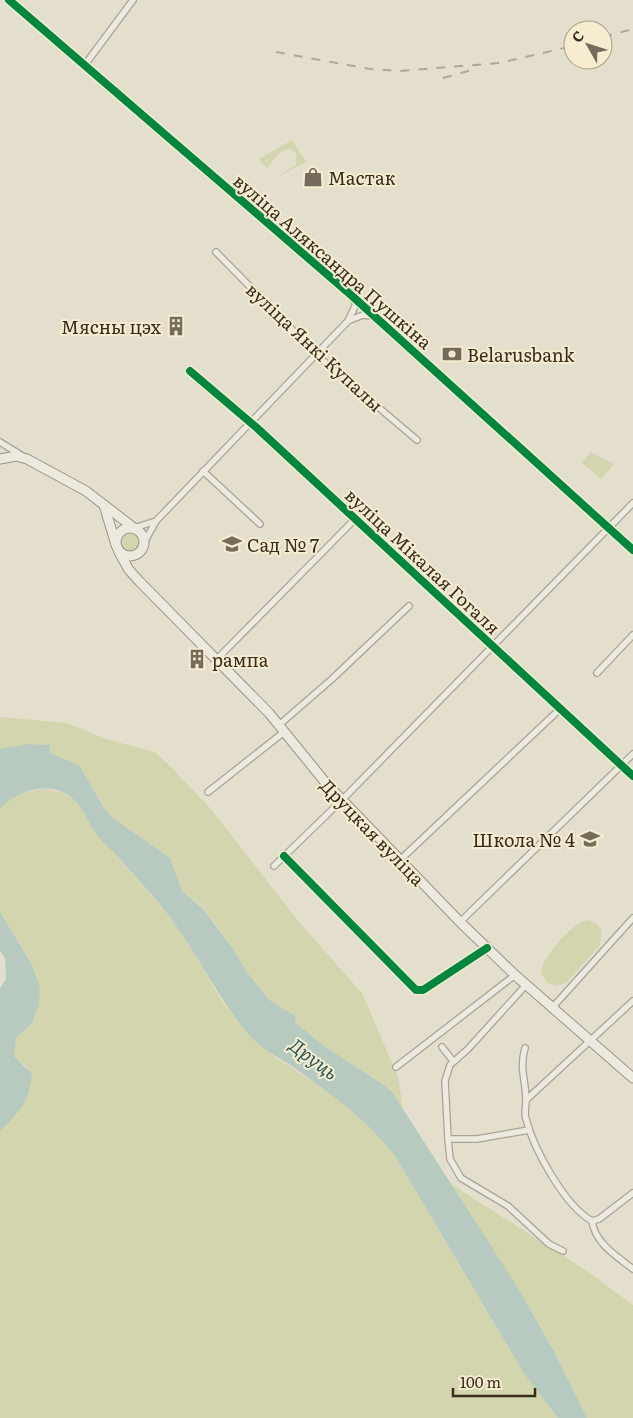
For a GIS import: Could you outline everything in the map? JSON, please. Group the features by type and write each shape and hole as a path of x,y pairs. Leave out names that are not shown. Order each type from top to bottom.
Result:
{"main road":[{"path":"0,459 16,456 27,459 86,491 142,533 144,543 130,570"},
{"name":"Друцкая вуліца","path":"104,505 118,549 130,570 281,728 342,800 460,922 515,975 633,1078"},
{"path":"134,528 120,534 118,549 130,557 138,553"}],"street":[{"name":"вуліца Аляксандра Пушкіна","path":"9,0 351,295 633,550"},
{"path":"84,66 133,0"},
{"name":"вуліца Янкі Купалы","path":"216,252 317,354 417,440"},
{"path":"144,543 156,522 203,471 348,322 356,304 351,295"},
{"path":"348,322 363,315 372,316"},
{"name":"вуліца Мікалая Гогаля","path":"190,371 251,422 633,776"},
{"path":"0,442 27,459"},
{"path":"203,471 260,524"},
{"path":"274,866 342,800 633,503"},
{"path":"217,659 355,519"},
{"path":"134,528 156,522"},
{"path":"208,792 281,728 409,606"},
{"path":"597,673 633,636"},
{"path":"400,860 561,708"},
{"path":"460,922 633,754"},
{"path":"284,856 416,990 422,990 487,948"},
{"path":"552,1008 633,918"},
{"path":"396,1067 515,975"},
{"path":"526,985 468,1049 453,1061 445,1081 450,1159 462,1178 508,1206 549,1244 563,1251"},
{"path":"526,1100 633,1002"},
{"path":"442,1047 453,1061"},
{"path":"525,1048 521,1061 526,1100 525,1117 529,1130 541,1156 580,1214 592,1221 599,1219 633,1193"},
{"path":"448,1139 477,1139 529,1130"},
{"path":"592,1221 593,1231 598,1240 633,1268"}],"green space":[{"path":"292,140 306,162 274,179 296,165 296,153 289,149 280,152 267,168 259,159"},
{"path":"251,189 258,190 269,209 267,213 249,199 248,192"},
{"path":"591,452 614,464 601,479 582,463"},
{"path":"130,533 137,536 140,543 137,550 130,553 123,550 120,543 123,536"},
{"path":"0,717 67,723 109,740 155,752 171,767 210,808 299,922 362,993 398,1077 403,1109 392,1092 384,1085 327,1048 296,1023 295,1016 268,999 247,972 205,910 182,891 170,858 112,817 104,808 79,765 50,753 50,745 28,744 0,758"},
{"path":"46,789 64,793 77,801 95,832 168,914 186,939 223,1003 253,1038 275,1057 337,1097 380,1135 395,1156 525,1375 558,1418 0,1418 0,1131 17,1115 27,1067 14,1056 16,1038 32,1023 32,965 0,912 0,809 10,800 21,794"},
{"path":"587,920 596,923 602,930 600,945 567,982 557,986 547,983 541,973 546,959 558,942 573,927"},
{"path":"451,1184 587,1271 633,1305 633,1418 587,1418 554,1350"}],"water":[{"name":"Друць","path":"28,744 50,745 50,753 79,765 104,808 112,817 170,858 182,891 204,910 268,999 295,1016 296,1023 327,1048 392,1092 513,1280 554,1351 587,1418 558,1418 525,1375 395,1156 373,1131 348,1108 253,1039 230,1010 170,917 100,839 75,801 65,793 48,788 30,790 6,803 0,809 0,749"},
{"path":"0,912 32,965 40,988 39,1005 32,1023 16,1038 14,1056 32,1074 29,1091 18,1112 0,1131 0,988 6,979 5,958 0,951"}],"railway":[{"path":"613,34 633,29"},
{"path":"276,52 370,69 399,71 499,63 563,48"},
{"path":"443,78 472,70"}],"cycle path":[{"path":"9,0 351,295 633,550"},
{"path":"190,371 257,428 633,776"},
{"path":"284,856 416,990 423,990 487,948"}],"place":[{"name":"Мастак","path":"313,177"},
{"name":"Мясны цэх","path":"176,326"},
{"name":"Belarusbank","path":"452,354"},
{"name":"Сад № 7","path":"232,544"},
{"name":"рампа","path":"197,659"},
{"name":"Школа № 4","path":"590,839"}]}
